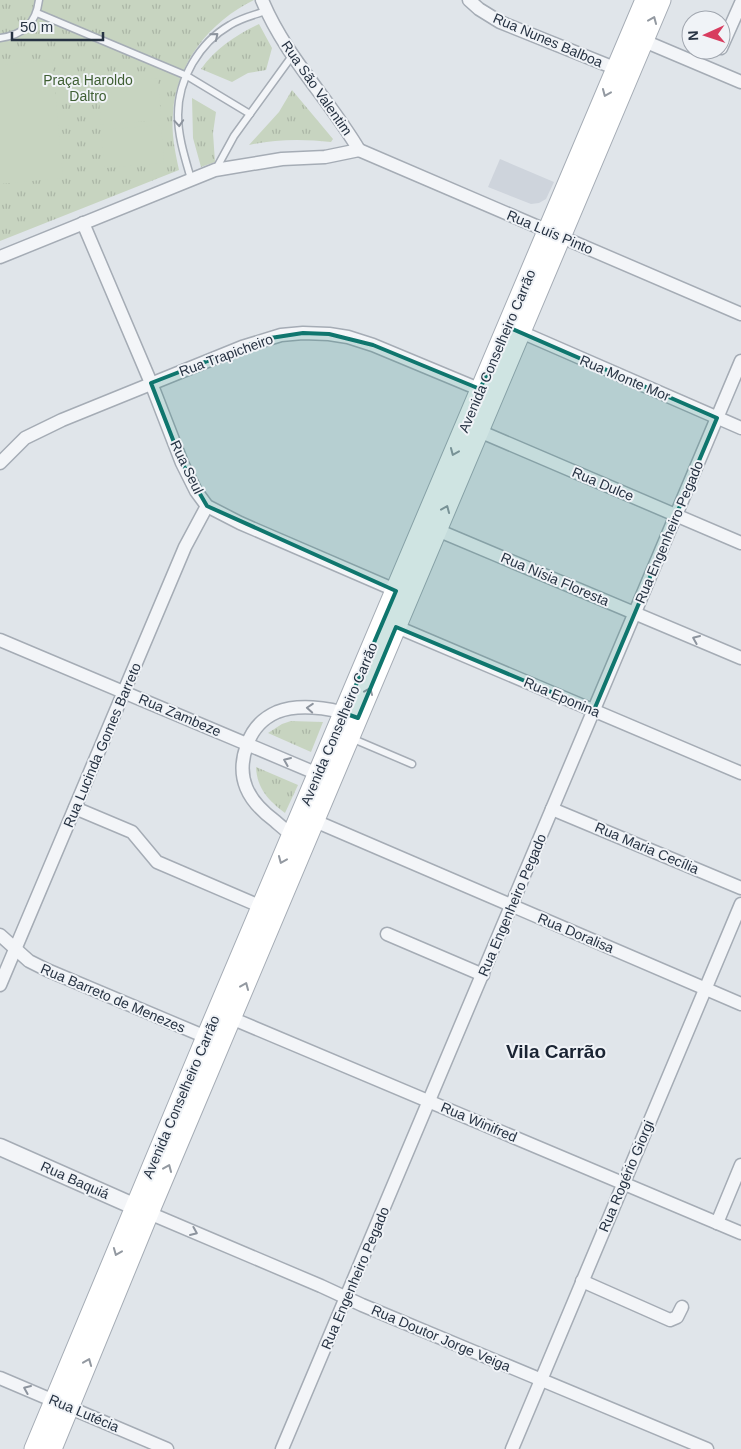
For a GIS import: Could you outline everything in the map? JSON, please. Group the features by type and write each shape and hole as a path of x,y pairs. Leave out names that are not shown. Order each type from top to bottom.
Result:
{"main road":[{"name":"Avenida Conselheiro Carrão","path":"637,38 645,0"},
{"name":"Avenida Conselheiro Carrão","path":"34,1449 62,1404 224,1015 637,38 661,0"},
{"name":"Avenida Conselheiro Carrão","path":"325,777 350,737 351,716"},
{"name":"Avenida Conselheiro Carrão","path":"142,1210 206,1037 224,1015 262,907 299,838"},
{"name":"Avenida Conselheiro Carrão","path":"52,1449 62,1404"}],"street":[{"name":"Rua Nunes Balboa","path":"469,0 479,9 500,22 623,72"},
{"path":"731,26 741,3"},
{"name":"Rua São Valentim","path":"264,6 292,56 343,123 359,150"},
{"path":"637,38 741,82"},
{"path":"712,69 716,60"},
{"path":"0,256 216,170 282,160 325,158 359,150"},
{"name":"Rua Luís Pinto","path":"359,150 741,314"},
{"name":"Rua Seul","path":"83,223 151,383 182,463 196,491 207,506 240,523 403,594"},
{"name":"Rua Monte Mor","path":"515,330 741,428"},
{"name":"Rua Trapicheiro","path":"0,463 25,438 62,420 264,339 281,335 304,333 348,337 373,345 487,392"},
{"name":"Rua Engenheiro Pegado","path":"282,1449 741,361"},
{"name":"Rua Dulce","path":"472,428 741,543"},
{"name":"Rua Lucinda Gomes Barreto","path":"0,985 185,547 207,506"},
{"name":"Rua Nísia Floresta","path":"431,527 741,658"},
{"name":"Rua Eponina","path":"390,624 741,773"},
{"name":"Rua Zambeze","path":"0,640 325,777"},
{"path":"299,838 264,813 253,802 247,791 242,769 242,758 251,733 256,726 276,713 298,708 314,708 351,716"},
{"path":"75,808 132,832 158,862 262,907"},
{"name":"Rua Maria Cecília","path":"552,809 741,888"},
{"name":"Rua Doralisa","path":"308,818 741,1004"},
{"name":"Rua Rogério Giorgi","path":"512,1449 741,904"},
{"path":"387,934 483,975"},
{"name":"Rua Barreto de Menezes","path":"0,935 30,961 47,970 206,1037"},
{"name":"Rua Winifred","path":"224,1015 741,1233"},
{"name":"Rua Baquiá","path":"0,1147 142,1210"},
{"path":"717,1223 741,1165"},
{"name":"Rua Doutor Jorge Veiga","path":"142,1210 346,1298 707,1449"},
{"path":"582,1281 670,1320 677,1317 682,1307"},
{"name":"Rua Lutécia","path":"0,1378 163,1448"}],"lane":[{"path":"0,38 12,37 22,32 31,23 39,0"},
{"path":"191,179 182,145 178,116 181,88 200,51 216,34 264,6"},
{"path":"36,13 187,76 250,114"},
{"path":"216,170 228,146 292,56"},
{"path":"350,737 412,764"}],"highlighted area":[{"path":"508,327 717,418 594,710 396,627 358,718 344,713 396,591 207,506 182,463 151,383 264,339 303,333 329,334 373,345 480,389"}],"shaded area":[{"path":"500,159 554,182 546,199 539,203 531,204 488,187"}],"green space":[{"name":"Praça Haroldo Daltro","path":"0,0 254,0 238,9 210,32 188,61 176,95 173,113 174,142 179,170 0,241"},
{"path":"259,24 272,48 266,70 248,73 232,82 201,69 227,43"},
{"path":"52,59 63,178 0,184 0,65"},
{"path":"158,78 161,120 101,125 98,84"},
{"path":"292,90 333,139 331,142 290,140 249,145 279,112"},
{"path":"192,98 216,112 213,133 215,162 201,167 193,138"},
{"path":"161,125 164,163 105,168 101,130"},
{"path":"291,721 323,722 311,752 268,733 282,724"},
{"path":"256,767 298,785 285,813 274,804 261,788"}],"district":[{"name":"Vila Carrão","path":"556,1051"}]}
